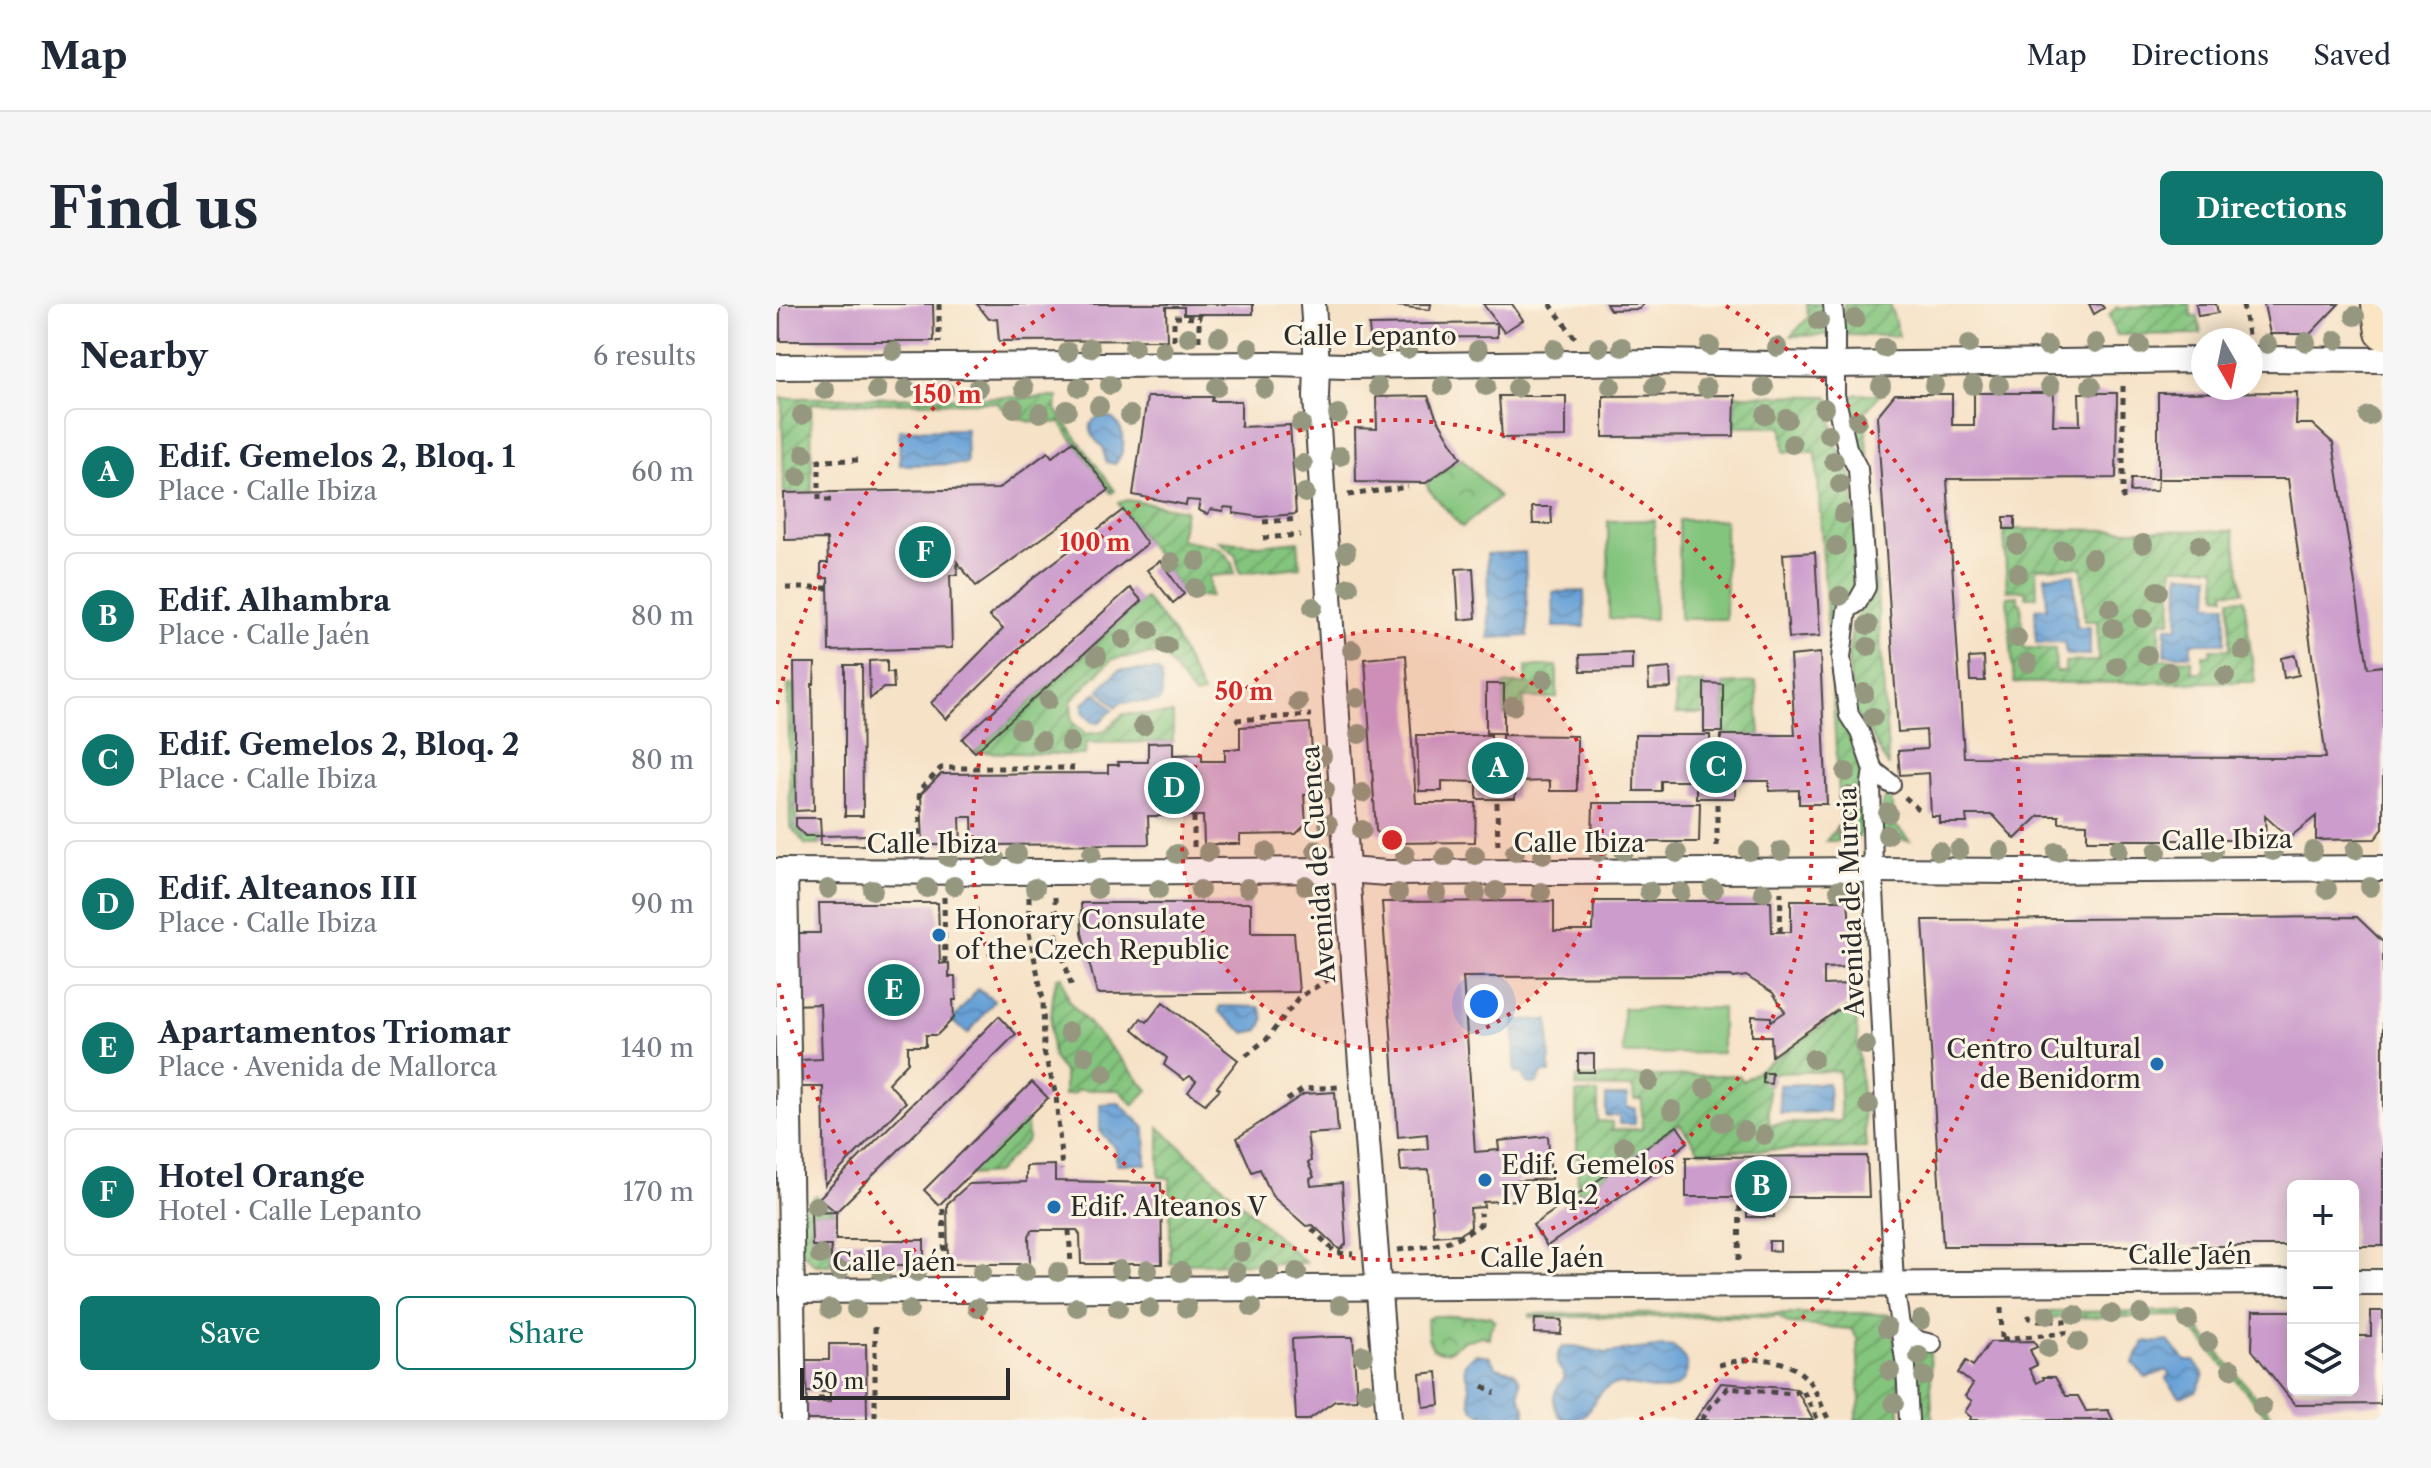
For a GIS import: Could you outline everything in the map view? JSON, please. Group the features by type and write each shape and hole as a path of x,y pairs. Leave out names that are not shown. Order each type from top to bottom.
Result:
{"main road":[{"path":"2379,304 2383,332"}],"street":[{"name":"Avenida de Cuenca","path":"1313,304 1316,397 1353,963 1389,1420"},
{"name":"Avenida de Murcia","path":"1833,304 1835,395 1847,448 1858,469 1866,587 1857,603 1847,610 1841,658 1849,715 1860,732 1873,770 1873,870 1894,1284 1906,1367 1907,1419"},
{"path":"2263,359 2383,360"},
{"name":"Calle Lepanto","path":"776,367 1590,363 1834,365 2191,360"},
{"path":"1873,770 1891,784"},
{"name":"Calle Ibiza","path":"780,871 1347,870 1387,873 2383,868"},
{"path":"780,871 794,1420"},
{"name":"Calle Jaén","path":"791,1291 2287,1282"},
{"path":"2359,1282 2383,1282"},
{"path":"1900,1327 1919,1341 1932,1344"}],"path":[{"path":"939,304 939,341"},
{"path":"1550,304 1590,363"},
{"path":"2243,305 2246,328"},
{"path":"1174,365 1174,317 1199,316 1199,335"},
{"path":"2123,361 2123,504"},
{"path":"831,500 819,500 819,461 858,460"},
{"path":"1263,538 1408,487"},
{"path":"1263,522 1324,515"},
{"path":"786,588 828,588"},
{"path":"1236,720 1336,713"},
{"path":"945,964 919,791 941,768 1074,768"},
{"path":"1497,803 1499,872"},
{"path":"1717,804 1718,870"},
{"path":"1780,871 1780,932"},
{"path":"1029,872 1029,933 1043,999 1044,1052 1056,1095 1062,1170"},
{"path":"1055,872 1056,933 1072,987"},
{"path":"1246,1055 1267,1039 1298,998 1353,963"},
{"path":"1287,1100 1304,1089 1363,1086"},
{"path":"1738,1285 1740,1197"},
{"path":"943,1209 945,1290"},
{"path":"1069,1230 1072,1289"},
{"path":"2001,1313 2002,1340 2065,1333 2064,1321 2029,1318 2027,1284"},
{"path":"875,1327 875,1420"},
{"path":"1719,1365 1742,1359 1781,1362 1808,1380 1829,1420"},
{"path":"1483,1386 1495,1393"},
{"path":"1702,1420 1728,1388 1793,1394 1802,1389 1818,1420"}],"green space":[{"path":"1807,304 1825,304 1828,335 1791,336 1808,318"},
{"path":"1844,304 1890,304 1899,336 1846,335 1842,332"},
{"path":"2155,304 2189,304 2192,317 2198,316 2200,328 2191,328 2191,334 2117,335 2109,316 2117,307"},
{"path":"1858,394 1880,394 1865,412 1874,536 1871,533 1864,460 1858,436 1846,410 1848,401"},
{"path":"1735,395 1828,396 1835,442 1852,477 1859,579 1835,649 1829,649 1816,452 1784,452 1782,427 1735,427"},
{"path":"1058,397 1055,408 1115,491 1111,493 1060,422 1025,420 1010,414 996,402 811,404 812,493 784,493 782,398"},
{"path":"1461,458 1499,497 1462,527 1426,483"},
{"path":"1128,500 1185,510 1180,540 1222,550 1228,556 1235,574 1209,576 1211,596 1187,598 1118,503"},
{"path":"1654,520 1655,619 1609,619 1608,521"},
{"path":"1679,520 1725,520 1726,619 1680,619"},
{"path":"2004,529 2233,531 2243,592 2225,591 2225,596 2217,595 2216,567 2173,567 2171,621 2160,621 2160,659 2192,660 2192,672 2203,672 2203,655 2210,655 2211,649 2230,649 2230,599 2244,599 2255,682 2014,683 2007,597 2018,596 2018,603 2021,603 2024,648 2055,649 2056,672 2065,672 2065,662 2098,661 2097,621 2084,621 2082,567 2036,568 2037,597 2026,597 2025,590 2007,591"},
{"path":"1219,541 1260,545 1298,541 1300,567 1240,573 1235,554"},
{"path":"1873,563 1889,767 1854,711 1848,658 1858,612 1873,598"},
{"path":"1145,598 1172,631 1203,694 1194,696 1162,653 1112,659 1071,701 1072,722 1086,734 1103,732 1123,714 1173,714 1173,742 1086,743 1085,755 975,752"},
{"path":"1526,666 1557,666 1557,698 1524,698 1523,716 1504,716 1504,684 1526,684"},
{"path":"1835,674 1838,720 1853,744 1860,773 1861,832 1859,837 1826,841 1841,823 1831,675"},
{"path":"1756,682 1760,735 1723,735 1723,684"},
{"path":"1704,683 1704,714 1676,714 1675,684"},
{"path":"788,684 794,684 796,826 805,836 821,836 820,845 806,845 790,826"},
{"path":"1891,795 1893,823 1910,841 1881,838 1882,805"},
{"path":"1062,976 1069,1001 1148,1090 1133,1105 1119,1090 1076,1090 1074,1094 1064,1095 1064,1072 1054,1058 1051,1038 1055,986 1057,977"},
{"path":"1855,1003 1866,1148 1699,1151 1680,1124 1578,1194 1576,1093 1598,1093 1598,1121 1612,1122 1612,1130 1642,1129 1642,1100 1634,1100 1633,1088 1576,1087 1577,1077 1739,1075 1743,1081","holes":["1839,1071 1841,1121 1769,1124 1768,1084 1771,1084 1772,1073"]},
{"path":"1623,1008 1722,1008 1722,1053 1623,1054"},
{"path":"1026,1119 1028,1140 996,1173 968,1175"},
{"path":"1159,1127 1306,1263 1170,1264 1170,1178 1159,1177"},
{"path":"816,1195 836,1212 812,1213 812,1246 831,1246 831,1265 815,1265 796,1246 796,1215"},
{"path":"2183,1311 2276,1420 2270,1420 2181,1316 2039,1318 2040,1312"},
{"path":"1862,1313 1890,1315 1898,1362 1900,1416 1897,1420 1855,1420 1860,1401 1857,1338 1851,1329 1789,1324 1775,1314 1774,1317 1530,1317 1530,1314"},
{"path":"1434,1316 1490,1316 1495,1322 1489,1338 1480,1336 1466,1340 1444,1352 1433,1349 1428,1338 1427,1319"},
{"path":"1909,1341 1930,1350 1932,1420 1916,1420"}],"water":[{"path":"1102,415 1116,422 1123,435 1122,451 1115,464 1106,462 1103,447 1091,430 1093,422"},
{"path":"966,429 967,464 900,465 899,430"},
{"path":"1525,552 1528,636 1489,638 1487,554"},
{"path":"2074,574 2077,627 2090,627 2090,655 2066,655 2064,642 2036,643 2035,609 2047,608 2045,576"},
{"path":"2179,574 2210,575 2209,605 2226,605 2225,643 2191,643 2191,655 2165,655 2166,627 2178,627"},
{"path":"1584,591 1585,627 1554,627 1553,592"},
{"path":"1119,670 1157,670 1162,675 1162,697 1158,702 1121,702 1116,707 1099,689"},
{"path":"1097,692 1113,710 1099,723 1092,722 1083,711 1083,704"},
{"path":"978,989 994,1001 968,1034 952,1021"},
{"path":"1221,1006 1259,1007 1263,1016 1259,1030 1245,1033 1219,1012"},
{"path":"1514,1020 1549,1020 1550,1073 1542,1073 1537,1083 1529,1084 1522,1074 1515,1073"},
{"path":"1828,1083 1829,1112 1780,1113 1779,1085"},
{"path":"1606,1096 1627,1096 1627,1108 1635,1108 1635,1124 1619,1124 1619,1116 1606,1116"},
{"path":"1119,1103 1145,1128 1146,1164 1116,1164 1116,1149 1100,1131 1100,1104"},
{"path":"2168,1341 2186,1361 2194,1361 2204,1375 2196,1392 2180,1397 2166,1379 2169,1374 2167,1370 2146,1378 2133,1363 2144,1342"},
{"path":"1575,1346 1606,1353 1674,1347 1686,1362 1687,1370 1681,1383 1664,1390 1613,1385 1601,1393 1583,1415 1567,1420 1558,1413 1554,1401 1555,1392 1564,1379 1557,1364 1558,1353 1563,1347"},
{"path":"1476,1354 1489,1356 1496,1367 1514,1372 1518,1377 1525,1420 1492,1417 1474,1409 1464,1365"}],"building":[{"path":"780,304 933,304 934,341 780,341"},
{"path":"977,304 1253,304 1253,314 1184,314 1184,307 1166,307 1167,340 999,341 997,318 989,319"},
{"path":"1398,304 1431,304 1430,310"},
{"path":"1483,304 1512,304 1523,320 1504,332"},
{"path":"1606,304 1644,304 1639,309 1610,310"},
{"path":"2089,304 2101,304 2104,308 2094,314"},
{"path":"2196,304 2216,304 2218,313 2198,316"},
{"path":"2264,304 2339,304 2310,334 2270,334"},
{"path":"1497,323 1497,337 1370,338 1369,325"},
{"path":"2263,392 2297,392 2296,424 2312,424 2333,443 2368,668 2383,666 2383,829 2375,839 2316,840 2316,816 2289,838 2265,816 2266,840 2087,840 2087,824 2059,823 2059,816 2039,816 2015,839 1993,815 1966,815 1967,823 1939,823 1939,816 1931,816 1929,773 1900,775 1898,751 1927,749 1926,730 1898,732 1877,416 1895,394 1952,394 1952,425 1974,425 1974,393 2054,393 2053,425 2080,425 2079,393 2117,393 2116,478 1947,479 1964,757 2326,758 2288,479 2158,479 2158,393 2191,393 2191,400 2263,400"},
{"path":"1735,395 1734,436 1603,437 1603,396"},
{"path":"1428,396 1461,458 1426,483 1356,482 1355,428 1377,429 1376,397"},
{"path":"1499,396 1566,396 1566,437 1502,438"},
{"path":"1147,397 1213,397 1212,401 1241,401 1241,427 1290,425 1296,514 1260,517 1233,513 1234,508 1224,507 1223,511 1211,509 1207,514 1198,510 1200,501 1187,500 1186,505 1133,495"},
{"path":"1073,441 1109,490 976,586 957,562 958,575 950,575 952,648 829,651 828,578 821,578 821,563 828,563 827,539 785,540 784,493 998,489 1048,452 1052,457"},
{"path":"2131,479 2158,479 2157,491 2130,492"},
{"path":"1532,507 1551,507 1552,524 1533,524"},
{"path":"1123,510 1147,544 1037,631 946,719 931,703 1003,629 989,616"},
{"path":"2004,517 2015,517 2015,529 2004,529"},
{"path":"1815,552 1820,636 1789,638 1783,554"},
{"path":"1160,561 1184,594 1173,603 1147,570"},
{"path":"1473,568 1476,618 1459,620 1456,569"},
{"path":"1130,588 1142,601 975,752 962,739"},
{"path":"1632,653 1632,670 1581,671 1580,655"},
{"path":"1820,653 1827,804 1799,804 1799,790 1769,791 1769,781 1735,781 1735,798 1696,798 1696,781 1661,781 1661,791 1634,791 1635,735 1710,735 1710,754 1721,754 1721,735 1795,735 1790,656"},
{"path":"1406,655 1416,803 1476,803 1475,842 1391,843 1376,831 1365,659"},
{"path":"2295,655 2299,675 2284,678 2281,658"},
{"path":"1984,657 1985,681 1970,681 1969,658"},
{"path":"887,660 887,672 893,672 894,688 883,688 870,699 869,661"},
{"path":"794,663 815,663 812,684 814,810 796,811"},
{"path":"845,665 862,665 863,816 845,816"},
{"path":"1670,668 1671,688 1649,689 1648,670"},
{"path":"1704,683 1723,684 1723,732 1704,732"},
{"path":"1486,684 1504,684 1504,733 1486,733"},
{"path":"1310,723 1315,794 1304,795 1306,824 1296,834 1240,835 1240,844 1204,844 1203,816 1148,816 1149,844 973,845 972,817 960,817 961,845 923,845 921,794 941,774 1108,773 1108,765 1119,765 1118,762 1148,762 1148,743 1173,742 1173,755 1202,754 1202,761 1225,761 1225,749 1240,749 1240,727"},
{"path":"1417,735 1491,735 1491,754 1502,754 1502,735 1577,736 1577,791 1550,791 1550,781 1516,782 1515,799 1477,799 1477,782 1442,781 1442,791 1419,791"},
{"path":"1593,803 1700,803 1699,842 1592,842"},
{"path":"796,818 820,818 821,836 805,836 796,826"},
{"path":"866,835 865,845 820,845 821,836"},
{"path":"1791,900 1848,900 1853,967 1824,968 1824,985 1850,984 1852,1000 1772,1056 1771,1036 1752,1036 1752,1016 1771,1017 1771,1021 1785,1012 1773,993 1746,976 1463,977 1475,1152 1499,1150 1498,1141 1548,1136 1551,1179 1517,1181 1518,1200 1483,1202 1484,1207 1470,1208 1471,1227 1460,1234 1434,1236 1429,1170 1401,1171 1399,1151 1428,1149 1427,1134 1398,1137 1382,902 1554,901 1554,931 1593,931 1594,901 1771,901 1772,932 1791,932"},
{"path":"819,903 938,903 940,964 949,963 949,977 955,977 956,1000 953,1000 954,1018 937,1035 926,1035 926,1046 908,1046 908,1062 888,1083 906,1102 825,1185 823,1087 802,1087 801,1060 822,1059 820,1004 792,1005 791,933 820,933"},
{"path":"1081,903 1251,903 1251,933 1294,933 1299,992 1097,994 1082,933"},
{"name":"Centro Cultural de Benidorm","path":"2357,917 2383,942 2383,1246 2359,1246 2359,1180 2287,1180 2287,1246 1943,1246 1923,920"},
{"path":"1163,1002 1238,1060 1217,1087 1220,1089 1205,1104 1188,1092 1196,1081 1190,1076 1184,1080 1164,1065 1167,1058 1133,1029 1141,1018 1147,1022"},
{"path":"999,1016 1016,1034 836,1212 819,1198"},
{"path":"1578,1054 1594,1054 1594,1072 1578,1072"},
{"path":"1763,1073 1772,1073 1771,1084 1763,1083"},
{"path":"1032,1082 1048,1098 939,1205 924,1190"},
{"path":"1335,1092 1338,1132 1307,1134 1311,1161 1308,1163 1314,1177 1310,1179 1311,1186 1342,1183 1346,1244 1340,1250 1313,1225 1306,1226 1272,1196 1260,1169 1252,1172 1237,1138 1304,1094"},
{"path":"1677,1126 1688,1142 1666,1160 1669,1163 1547,1246 1533,1225"},
{"path":"1867,1156 1869,1197 1775,1197 1774,1217 1747,1217 1747,1197 1686,1197 1686,1157"},
{"path":"1055,1165 1055,1181 1161,1183 1162,1264 1081,1264 1077,1230 1032,1230 1029,1236 1030,1264 948,1264 947,1204 969,1184 1026,1182 1026,1166"},
{"path":"836,1212 836,1240 924,1240 924,1265 831,1265 831,1246 812,1246 811,1213"},
{"path":"1769,1241 1780,1241 1780,1251 1769,1250"},
{"path":"2253,1311 2287,1311 2287,1395 2252,1350"},
{"path":"2371,1311 2383,1311 2381,1404 2295,1405 2288,1396 2359,1396 2359,1336 2371,1336"},
{"path":"1535,1319 1562,1320 1561,1334 1534,1333"},
{"path":"1353,1337 1357,1400 1335,1401 1308,1420 1296,1420 1292,1339"},
{"path":"2034,1341 2037,1347 2030,1350 2037,1365 2029,1369 2037,1383 2043,1377 2055,1377 2066,1396 2078,1396 2086,1411 2108,1410 2113,1420 1970,1420 1971,1417 1965,1412 1972,1401 1965,1396 1973,1384 1958,1373 1966,1361 1973,1366 1990,1342"},
{"path":"829,1344 866,1344 867,1420 802,1420 801,1403 830,1402 830,1392 801,1392 800,1360 829,1360"},
{"path":"1437,1372 1440,1405 1423,1407 1420,1374"},
{"path":"1721,1383 1796,1389 1813,1420 1695,1420"}],"place":[{"name":"Hotel Orange","path":"925,552"},
{"name":"Edif. Gemelos 2, Bloq. 2","path":"1716,767"},
{"name":"Edif. Gemelos 2, Bloq. 1","path":"1498,768"},
{"name":"Edif. Alteanos III","path":"1174,788"},
{"name":"Honorary Consulate of the Czech Republic","path":"939,935"},
{"name":"Apartamentos Triomar","path":"894,990"},
{"name":"Centro Cultural de Benidorm","path":"2157,1064"},
{"name":"Edif. Gemelos IV Blq.2","path":"1485,1180"},
{"name":"Edif. Alhambra","path":"1761,1186"},
{"name":"Edif. Alteanos V","path":"1054,1207"}]}
